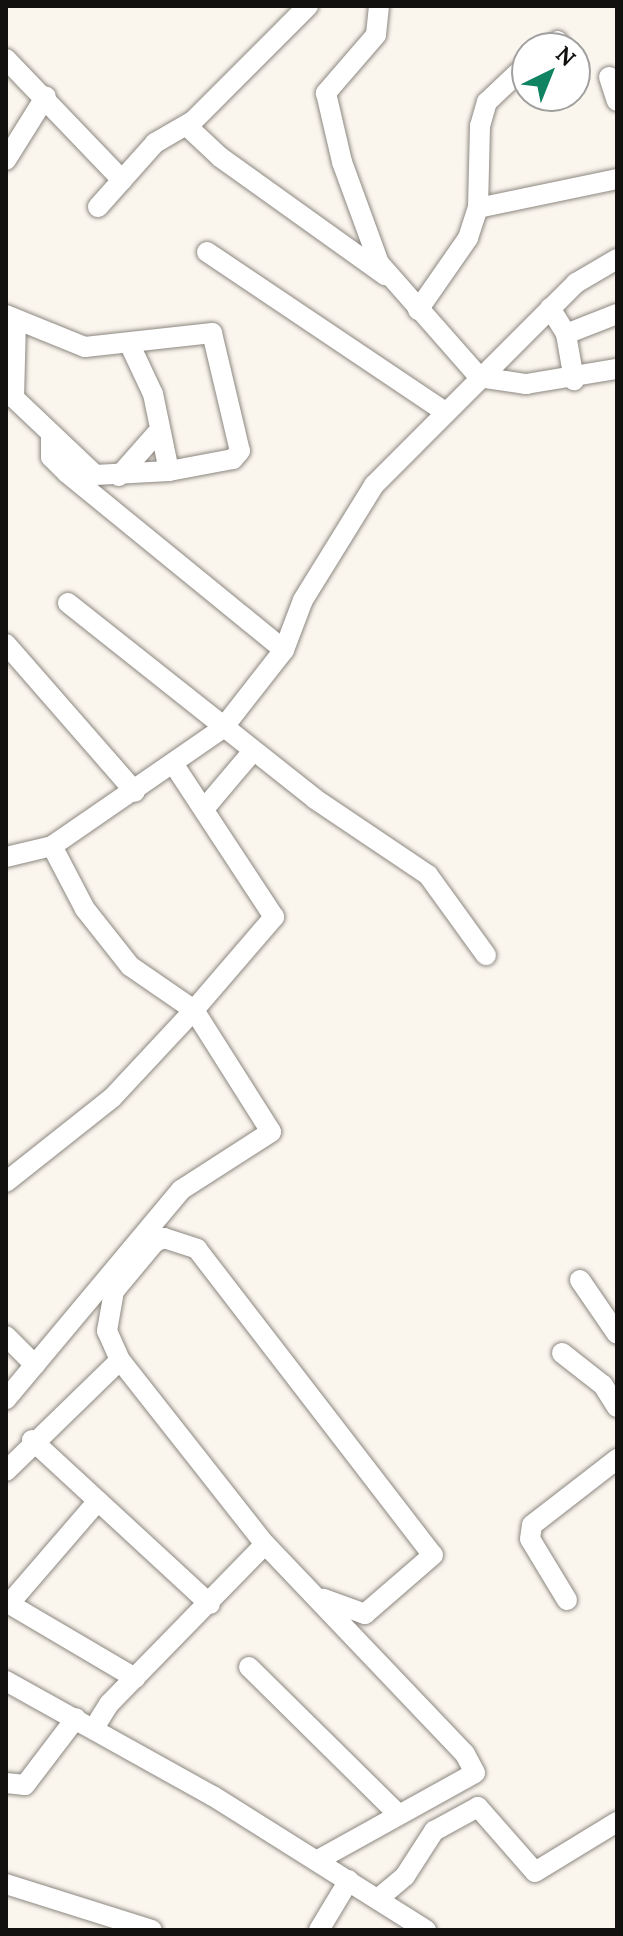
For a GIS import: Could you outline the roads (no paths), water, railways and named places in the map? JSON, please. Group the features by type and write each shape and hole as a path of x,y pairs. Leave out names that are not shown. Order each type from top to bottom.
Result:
{"street":[{"path":"98,207 155,143 187,126 308,6"},
{"path":"379,6 376,35 326,93 342,162 372,249 389,277 479,377 505,384 574,380 617,369"},
{"path":"6,59 46,96 122,180"},
{"path":"609,77 617,101"},
{"path":"418,310 468,238 478,208 480,126 487,102 511,79"},
{"path":"6,160 46,96"},
{"path":"187,126 220,157 389,277"},
{"path":"478,208 617,179"},
{"path":"207,252 445,412"},
{"path":"6,857 52,846 135,792 223,728 284,650 303,600 374,485 550,308 617,259"},
{"path":"550,308 566,334 574,380"},
{"path":"566,334 617,314"},
{"path":"11,318 85,347 203,332 219,344 240,451 233,459 169,471 95,475 14,398 11,318"},
{"path":"129,343 153,394 156,434 169,471"},
{"path":"51,434 51,457 67,473 284,650"},
{"path":"119,476 156,434"},
{"path":"68,603 253,751 428,875 486,955"},
{"path":"7,647 135,792"},
{"path":"204,809 253,751"},
{"path":"6,1182 112,1098 194,1010 274,917 174,765"},
{"path":"6,1399 181,1190 271,1132 194,1010 130,966 85,909 52,846"},
{"path":"308,1591 361,1615 433,1555 197,1249 164,1238 155,1242 114,1291 107,1331 120,1360 265,1544 308,1591 465,1754 475,1773 397,1813 318,1860"},
{"path":"580,1280 617,1334"},
{"path":"6,1336 35,1365"},
{"path":"562,1353 603,1385 617,1407"},
{"path":"6,1471 32,1440 120,1360"},
{"path":"32,1440 210,1604"},
{"path":"567,1600 530,1539 532,1525 617,1459"},
{"path":"98,1501 8,1603 135,1678"},
{"path":"6,1783 25,1785 210,1604 265,1544"},
{"path":"249,1667 397,1813"},
{"path":"6,1681 85,1723 318,1860 426,1930"},
{"path":"379,1898 405,1876 434,1831 478,1807 535,1872 617,1822"},
{"path":"319,1930 349,1880"},
{"path":"6,1884 152,1930"}]}
